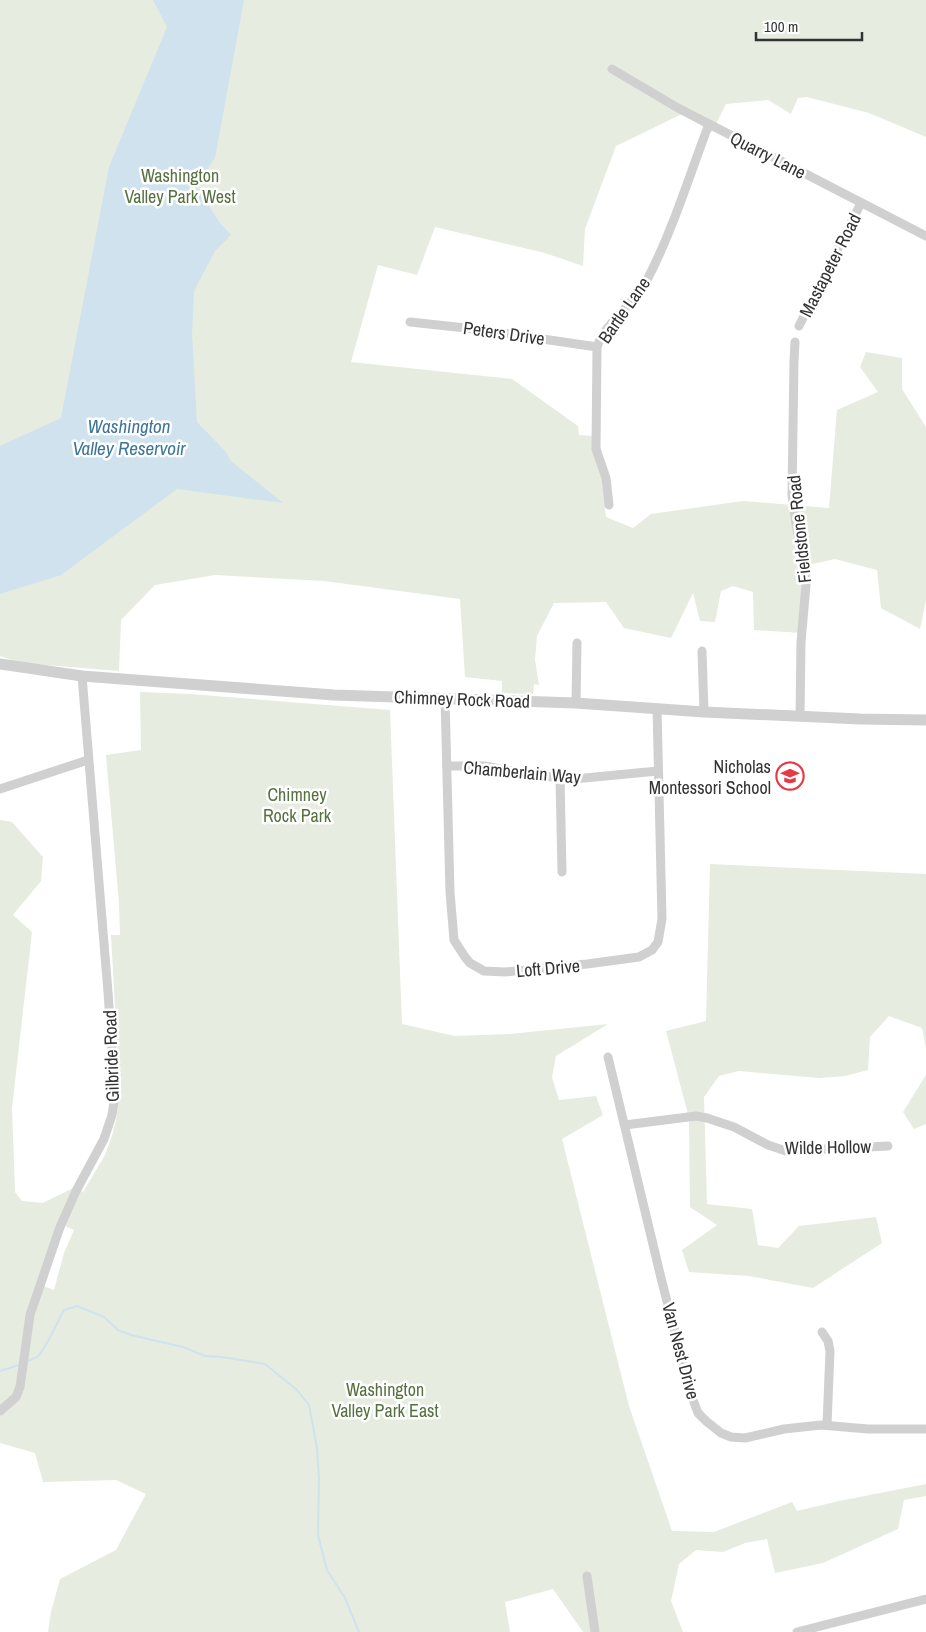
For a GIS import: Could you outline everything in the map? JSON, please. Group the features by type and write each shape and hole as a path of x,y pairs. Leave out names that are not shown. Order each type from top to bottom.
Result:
{"street":[{"name":"Quarry Lane","path":"612,69 678,108 926,236"},
{"name":"Bartle Lane","path":"608,505 606,478 596,449 597,347 606,332 636,297 646,282 678,212 709,124"},
{"name":"Mastapeter Road","path":"799,326 861,203"},
{"name":"Peters Drive","path":"410,322 475,329 597,347"},
{"name":"Fieldstone Road","path":"795,342 792,494 806,585 801,642 800,716"},
{"path":"576,702 577,643"},
{"path":"702,651 704,712"},
{"name":"Chimney Rock Road","path":"0,664 82,676 334,695 576,702 704,712 926,720"},
{"name":"Gilbride Road","path":"0,1411 16,1397 22,1381 30,1314 60,1227 76,1191 104,1139 112,1115 114,1100 108,992 82,676"},
{"name":"Loft Drive","path":"445,698 450,892 454,940 457,947 470,963 484,971 505,972 639,957 652,950 658,942 662,919 657,708"},
{"path":"0,789 88,760"},
{"name":"Chamberlain Way","path":"446,766 485,766 532,775 574,778 658,771"},
{"path":"560,777 562,872"},
{"name":"Van Nest Drive","path":"608,1057 662,1282 692,1397 698,1413 721,1433 731,1437 745,1438 784,1429 821,1425 868,1429 926,1428"},
{"name":"Wilde Hollow","path":"625,1125 696,1116 734,1127 786,1152 888,1146"},
{"path":"822,1332 828,1341 830,1351 827,1425"},
{"path":"587,1576 595,1632"},
{"path":"797,1632 926,1598"}],"green space":[{"name":"Washington Valley Park West","path":"0,0 926,0 926,137 869,113 807,97 798,98 791,114 768,100 726,104 712,132 682,114 616,146 585,229 583,266 545,253 435,227 417,275 378,265 351,362 512,379 578,426 579,435 593,436 601,474 606,517 633,528 651,514 743,501 829,508 837,410 878,392 860,367 866,352 902,358 902,389 926,427 926,600 920,629 881,608 877,570 835,559 812,564 802,633 754,630 753,592 733,586 721,591 715,622 700,621 693,593 671,638 624,628 606,602 554,603 537,636 535,660 539,685 534,684 533,694 502,693 502,681 465,677 460,599 324,581 215,575 155,585 121,620 119,671 21,663 0,656"},
{"path":"140,692 189,694 390,710 402,1024 455,1036 510,1034 608,1024 556,1056 552,1077 559,1100 596,1096 603,1115 562,1139 629,1406 672,1531 714,1532 792,1502 797,1511 926,1484 926,1496 904,1500 898,1529 823,1563 775,1573 767,1539 745,1543 723,1552 696,1550 679,1564 671,1601 683,1632 583,1632 553,1589 505,1602 510,1632 48,1632 60,1579 116,1550 146,1494 116,1480 43,1482 35,1453 0,1443 0,820 12,822 43,857 41,881 13,915 32,932 12,1108 15,1192 22,1201 43,1203 75,1187 83,1192 105,1155 117,1116 119,1079 111,935 120,935 106,755 141,750","holes":["65,1226 74,1230 64,1253 54,1290 43,1286"]},
{"path":"710,864 926,874 926,1048 922,1028 889,1016 870,1037 868,1070 845,1076 819,1078 739,1071 719,1076 704,1097 707,1204 752,1209 758,1245 778,1248 799,1226 876,1217 882,1243 813,1288 749,1276 689,1272 682,1250 717,1225 690,1207 689,1118 666,1031 706,1021"},
{"path":"926,1075 926,1124 914,1129 903,1112"}],"water":[{"name":"Washington Valley Reservoir","path":"153,0 244,0 215,158 197,184 197,188 220,223 231,235 215,251 194,291 192,334 197,422 226,452 231,461 283,503 177,489 61,575 0,594 0,446 61,418 109,167 167,27"}],"waterway":[{"path":"26,1362 40,1354 64,1310 77,1306 104,1317 118,1330 131,1335 183,1347 205,1356 265,1364 297,1390 309,1405 317,1448 319,1478 318,1535 327,1570 345,1598 359,1632"},
{"path":"0,1371 19,1365"}],"place":[{"name":"Nicholas Montessori School","path":"790,776"}],"park label":[{"name":"Chimney Rock Park","path":"297,804"},
{"name":"Washington Valley Park East","path":"385,1399"}]}
